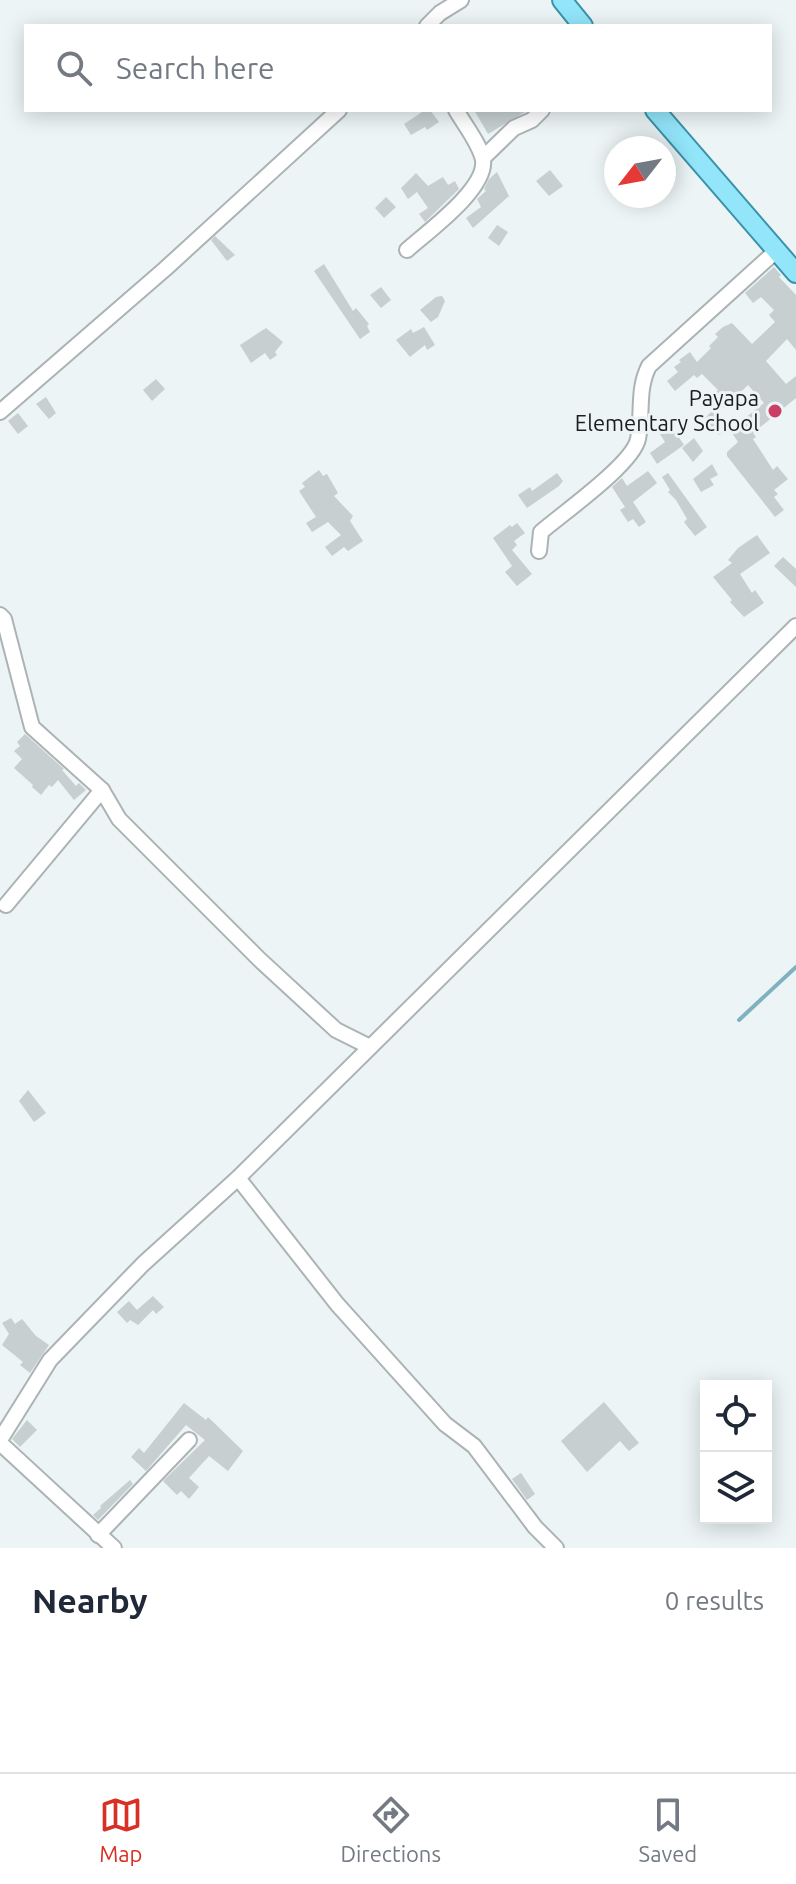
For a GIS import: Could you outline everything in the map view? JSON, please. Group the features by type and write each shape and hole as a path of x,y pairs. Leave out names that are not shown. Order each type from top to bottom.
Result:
{"main road":[{"path":"562,0 581,24"},
{"path":"657,112 796,273"}],"street":[{"path":"429,24 461,0"},
{"path":"0,412 165,269 337,112"},
{"path":"407,250 471,192 483,171 483,158 457,112"},
{"path":"483,158 514,128 532,120 540,112"},
{"path":"539,551 541,532 627,461 638,441 643,379 649,366 776,251"},
{"path":"0,615 4,619 32,727 102,790 119,819 259,959 336,1030 370,1047"},
{"path":"114,1548 0,1441 50,1360 143,1264 238,1178 796,626"},
{"path":"6,905 102,790"},
{"path":"238,1178 337,1304 445,1424 474,1446 535,1527 556,1548"},
{"path":"98,1535 189,1440"}],"building":[{"path":"422,112 432,112 439,122 411,135 404,124"},
{"path":"475,112 525,112 488,134"},
{"path":"550,170 563,186 549,196 536,181"},
{"path":"497,172 509,196 473,228 466,218 481,207 477,199 486,191 484,189 489,179"},
{"path":"416,173 428,186 443,177 448,185 455,181 459,189 425,222 419,214 428,208 417,192 408,199 401,188"},
{"path":"386,197 396,207 384,218 375,208"},
{"path":"497,225 508,232 499,246 488,238"},
{"path":"215,236 235,255 227,261 211,240"},
{"path":"324,264 353,311 356,308 369,324 370,332 360,339 314,271"},
{"path":"774,267 796,295 796,350 787,339 766,361 786,384 796,376 796,398 753,433 756,437 753,439 773,470 777,466 788,479 774,490 778,494 774,497 784,510 775,517 727,456 727,452 738,442 730,430 764,403 748,385 724,408 712,395 718,390 702,374 697,378 694,375 675,391 667,381 678,372 674,367 681,362 679,360 690,352 697,362 711,348 709,346 718,337 715,334 723,327 732,323 752,344 775,322 769,315 774,310 761,297 753,303 745,293"},
{"path":"381,287 391,300 381,308 370,295"},
{"path":"442,296 445,301 438,317 431,322 420,310"},
{"path":"424,327 435,345 427,350 425,345 410,357 396,340 411,329 413,333"},
{"path":"266,328 283,342 275,352 277,355 270,360 265,353 251,363 240,345"},
{"path":"156,379 165,389 152,401 143,390"},
{"path":"46,397 56,413 49,419 36,404"},
{"path":"714,409 729,425 719,435 704,419"},
{"path":"18,413 28,426 18,434 8,421"},
{"path":"672,427 684,445 657,464 650,453 665,442 660,434"},
{"path":"694,438 703,451 693,462 682,448"},
{"path":"712,464 718,475 710,479 714,485 701,492 693,479"},
{"path":"319,470 323,476 327,474 338,493 334,496 353,516 350,521 363,541 348,551 344,547 332,556 325,547 341,535 328,522 312,532 306,523 316,517 299,491 305,487 302,483"},
{"path":"648,471 657,483 633,502 646,522 639,527 633,519 628,522 620,510 625,507 612,487 622,478 627,486"},
{"path":"557,473 563,481 559,486 527,508 518,495 530,487 532,491"},
{"path":"668,473 707,527 695,536 684,522 687,519 676,500 668,492 670,490 662,477"},
{"path":"517,523 525,533 514,541 517,545 512,550 532,574 517,586 505,572 512,566 493,538"},
{"path":"757,535 770,553 740,574 752,593 755,590 764,603 744,617 713,577 732,563 728,560 738,548"},
{"path":"783,557 796,569 796,587 774,566"},
{"path":"25,734 64,769 76,786 79,783 86,790 74,800 58,780 41,795 32,787 14,768 22,759 14,751"},
{"path":"28,1090 46,1113 34,1122 19,1101"},
{"path":"153,1296 164,1307 156,1314 153,1310 138,1325 130,1320 127,1323 117,1312 129,1301 137,1310"},
{"path":"11,1318 15,1324 22,1319 36,1336 49,1345 30,1373 20,1365 23,1362 2,1345 9,1334 2,1323"},
{"path":"604,1402 639,1443 629,1451 620,1441 587,1472 561,1441"},
{"path":"184,1403 206,1420 208,1417 243,1451 228,1471 209,1456 189,1478 199,1487 189,1499 181,1491 177,1495 163,1481 205,1440 186,1425 146,1471 131,1457 139,1448 144,1453"},
{"path":"27,1420 37,1430 20,1447 12,1439"},
{"path":"521,1473 535,1494 527,1500 512,1479"},
{"path":"130,1480 133,1484 98,1520 93,1515 100,1506"}],"waterway":[{"path":"739,1020 796,967"}],"place":[{"name":"Payapa Elementary School","path":"775,411"}]}
